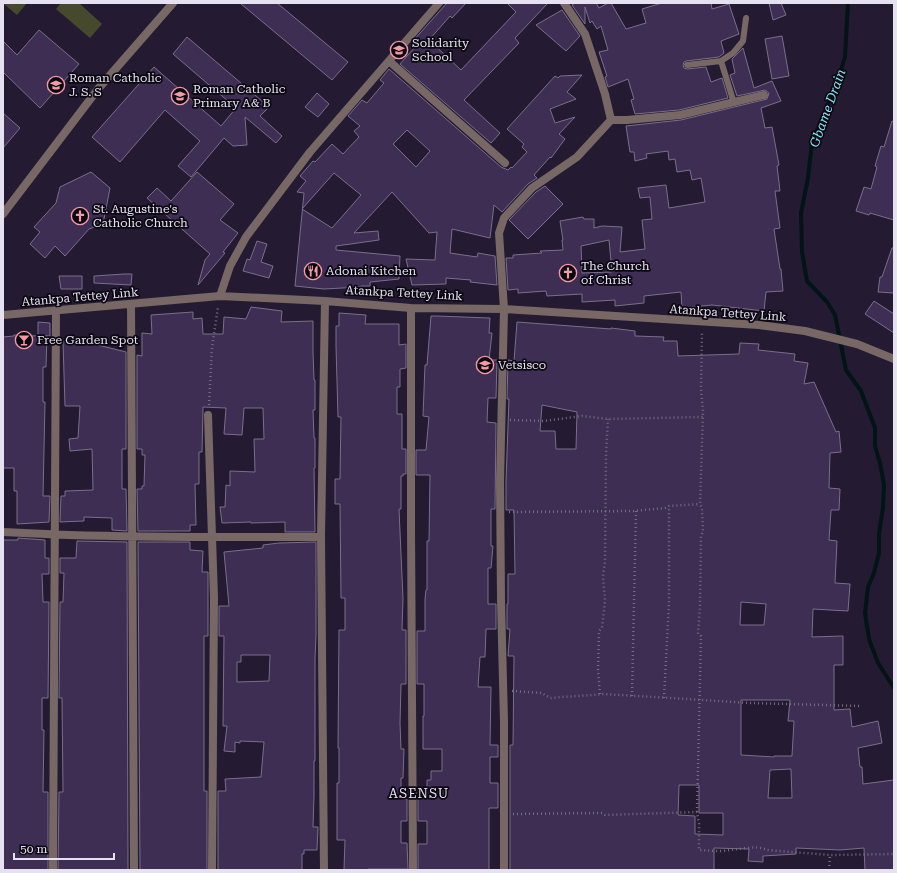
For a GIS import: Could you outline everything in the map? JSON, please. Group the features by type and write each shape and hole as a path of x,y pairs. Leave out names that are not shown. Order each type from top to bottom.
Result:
{"street":[{"path":"3,214 98,89 173,3"},
{"path":"220,296 230,266 246,237 310,152 439,3"},
{"path":"564,3 585,34 605,94 611,120"},
{"path":"389,61 505,163"},
{"path":"504,870 504,691 500,512 504,309 499,233 504,218 532,188 577,156 611,120 680,115 764,95"},
{"name":"Atankpa Tettey Link","path":"3,315 220,296 325,301 411,308 504,309 759,325 805,331 857,344 894,359"},
{"path":"324,870 321,537 325,301"},
{"path":"132,304 134,870"},
{"path":"411,308 412,870"},
{"path":"53,870 56,310"},
{"path":"208,416 214,598 212,870"},
{"path":"3,532 55,535 321,537"}],"lane":[{"path":"687,65 721,61 733,53 743,41 746,18"},
{"path":"721,61 734,103"}],"path":[{"path":"208,416 212,348 220,296"},
{"path":"703,322 701,339 703,417 700,504 702,508 703,532 701,536 698,634 701,636 697,812 699,824 699,850 719,851 764,848 767,850 830,856 894,854"},
{"path":"502,419 544,421 582,416 608,419 703,417"},
{"path":"600,694 598,670 599,631 602,628 605,601 603,576 605,561 608,419"},
{"path":"500,512 540,513 542,511 636,510 700,504"},
{"path":"664,698 669,603 669,506"},
{"path":"632,696 636,510"},
{"path":"504,691 542,693 550,698 600,694 760,703 860,706"},
{"path":"504,814 602,813 605,816 697,812"},
{"path":"829,870 830,856"}],"green space":[{"path":"3,3 27,3 17,15"},
{"path":"61,3 79,3 102,24 90,38 56,9"}],"building":[{"path":"240,3 277,3 348,62 332,80"},
{"path":"447,3 466,3 452,18 450,16 429,40 461,70 516,12 507,3 548,3 515,38 519,43 464,100 500,133 491,143 400,64 416,46 412,42"},
{"path":"575,3 596,3 599,8 611,3 626,29 646,23 642,9 662,3 711,3 712,9 729,4 739,34 721,41 724,53 719,57 686,61 683,65 684,68 687,69 706,67 711,82 722,78 728,98 679,110 635,114 631,100 634,99 628,79 608,87 605,77 607,76 599,52 608,50 601,26 597,29 592,21 590,23 585,7 585,24 572,5"},
{"path":"769,3 781,3 786,15 773,20"},
{"path":"562,10 580,36 566,51 536,25"},
{"path":"39,30 79,64 40,108 3,72 3,41 17,55"},
{"path":"782,36 789,76 772,79 765,39"},
{"path":"187,37 269,107 260,116 282,136 276,143 245,117 247,145 233,146 224,138 191,177 178,166 200,141 165,110 120,162 92,137 154,67 221,126 236,108 173,54"},
{"path":"743,48 754,88 772,81 781,101 761,108 765,128 772,127 779,165 777,166 780,191 775,191 780,228 774,229 783,291 766,292 764,311 712,305 682,308 681,292 644,296 644,303 615,306 615,300 582,302 582,294 547,296 546,291 518,293 518,289 508,290 506,258 513,258 513,255 542,253 540,251 563,250 560,221 583,217 584,219 594,219 594,228 602,226 622,227 620,252 645,249 642,220 652,219 650,197 640,198 638,188 666,185 669,208 705,202 701,178 692,180 690,170 677,172 675,159 669,160 668,151 646,154 647,158 635,161 634,152 630,152 626,126 681,120 767,99 769,93 765,90 737,96 730,75 735,73 732,59","holes":["609,240 612,272 582,273 581,246"]},
{"path":"389,69 501,167 508,170 511,167 512,168 527,152 522,147 524,144 507,129 555,76 558,78 560,76 582,75 567,92 576,99 550,109 555,123 575,117 559,134 565,139 551,158 550,157 534,175 537,178 528,184 502,212 494,205 490,238 452,229 450,253 477,257 478,253 495,256 497,285 470,282 471,280 446,278 446,284 412,285 406,259 435,260 437,232 429,233 392,192 354,233 378,231 379,240 336,246 336,250 400,256 399,279 370,282 370,286 361,287 324,289 295,286 302,209 332,228 361,195 334,173 303,208 304,193 297,192 306,181 300,176 313,161 315,162 332,144 343,154 359,137 354,131 360,126 348,116 362,100 367,103 384,83 380,80","holes":["407,130 430,151 416,167 393,144"]},
{"path":"317,93 329,104 318,117 305,107"},
{"path":"3,113 20,128 3,148"},
{"path":"892,121 894,122 894,220 870,213 869,215 856,211 864,187 871,189 877,167 875,166 881,146 884,147"},
{"path":"91,172 110,188 103,224 89,229 65,256 55,246 45,258 30,244 40,232 34,227 56,203 60,187"},
{"path":"197,172 234,204 220,220 238,233 223,252 225,253 198,285 205,260 210,254 147,198 157,188 171,201"},
{"path":"545,186 563,204 528,239 509,220 536,192"},
{"path":"257,241 267,244 261,262 273,266 269,278 243,271 247,259 250,260"},
{"path":"892,248 894,248 894,293 878,292 880,277 882,277"},
{"path":"132,274 131,285 94,283 94,276"},
{"path":"59,276 82,276 82,289 61,289"},
{"path":"874,301 894,314 894,333 865,314"},
{"path":"251,307 282,311 281,322 313,321 315,380 315,410 313,410 315,438 315,532 285,532 285,522 222,523 220,507 225,507 226,485 230,486 230,471 255,472 254,439 264,439 263,408 244,408 242,435 224,434 226,408 203,407 202,452 199,452 199,484 195,484 196,525 190,525 190,531 138,531 137,489 142,489 142,486 144,486 145,455 142,455 142,449 137,449 137,355 142,356 142,333 152,334 151,315 193,312 193,319 202,318 203,334 223,334 224,317 246,319"},
{"path":"339,313 366,315 365,324 399,324 399,345 406,344 406,368 400,369 400,387 397,387 397,414 402,414 402,449 406,449 406,474 401,476 401,509 399,509 403,599 402,630 406,630 406,684 401,684 400,723 401,749 404,749 403,778 401,778 401,799 407,799 407,821 401,821 401,843 407,843 408,869 344,870 345,840 337,840 337,783 339,783 339,630 345,630 345,598 341,598 340,504 335,504 335,479 340,479 341,417 338,417 336,346 336,326 339,326"},
{"path":"431,316 490,318 489,333 492,333 489,360 497,360 496,398 488,398 487,422 496,423 495,509 491,509 491,546 493,546 491,568 488,568 488,604 496,604 496,629 486,629 485,657 480,657 478,687 491,687 490,745 498,745 498,757 490,757 490,783 498,783 498,808 489,808 489,870 418,870 418,844 427,844 427,821 418,821 418,798 427,798 427,780 431,780 431,771 442,771 442,749 423,749 424,684 417,684 417,631 425,631 430,475 416,475 416,450 426,450 429,417 423,416 425,365 427,365"},
{"path":"38,322 50,323 50,336 47,336 46,367 43,367 43,402 45,402 43,496 50,496 49,522 17,524 17,491 14,491 14,468 3,468 3,337 14,335 38,336"},
{"path":"517,322 611,328 635,331 635,336 664,337 663,341 677,341 678,356 739,354 740,343 759,344 758,350 795,354 794,361 808,363 804,384 814,382 836,432 839,431 841,452 830,453 829,488 840,489 839,510 831,510 829,540 837,541 835,583 850,584 848,611 813,609 812,637 843,636 843,665 834,665 834,710 850,709 852,727 878,721 882,743 858,748 860,767 862,767 863,784 894,780 894,870 865,870 864,848 840,850 796,848 796,854 763,856 763,862 748,861 749,849 714,848 714,870 510,870 510,745 513,745 514,656 508,656 510,629 507,629 507,604 508,574 515,574 514,510 506,510 506,481 509,399 507,399 508,360 514,361","holes":["542,405 577,412 576,449 556,449 555,431 540,431","741,602 766,604 764,625 740,625","741,700 790,700 788,721 794,721 792,756 774,757 741,755","791,769 792,798 768,798 770,770","679,785 699,785 699,813 723,813 723,835 695,834 695,816 678,815"]},
{"path":"63,342 94,342 94,344 126,352 126,449 122,449 122,489 126,489 127,531 112,530 112,518 84,517 84,521 60,522 61,496 65,496 65,491 93,490 92,449 70,451 69,439 78,438 80,406 65,406"},
{"path":"18,538 45,540 45,558 49,558 49,574 42,574 43,602 49,602 48,698 42,698 42,730 44,730 43,792 48,792 48,870 3,870 3,540 18,540"},
{"path":"77,541 127,542 128,870 58,870 59,792 63,792 62,698 59,698 60,602 63,602 64,573 60,573 60,558 76,558"},
{"path":"138,542 190,542 190,550 203,551 202,572 208,572 208,636 204,636 204,791 207,791 207,870 140,870"},
{"path":"316,542 315,761 313,827 318,827 317,850 304,850 304,854 302,854 302,870 218,870 218,791 226,791 225,779 261,777 264,742 235,742 235,752 224,751 227,726 223,726 224,636 219,636 219,606 229,606 224,552 263,548 263,545","holes":["241,655 270,655 269,681 237,682 237,662 241,662"]}],"waterway":[{"name":"Gbame Drain","path":"848,3 845,57 837,83 812,142 808,178 801,213 802,252 807,281 827,302 835,315 846,370 861,391 875,428 875,446 884,485 883,507 879,534 879,553 874,573 868,587 865,613 869,639 878,663 894,688"}],"place":[{"name":"Solidarity School","path":"399,50"},
{"name":"Roman Catholic J. S. S","path":"56,85"},
{"name":"Roman Catholic Primary A& B","path":"180,96"},
{"name":"St. Augustine's Catholic Church","path":"80,216"},
{"name":"Adonai Kitchen","path":"313,271"},
{"name":"The Church of Christ","path":"568,273"},
{"name":"Free Garden Spot","path":"24,340"},
{"name":"Vetsisco","path":"485,365"}],"district":[{"name":"ASENSU","path":"419,793"}]}
